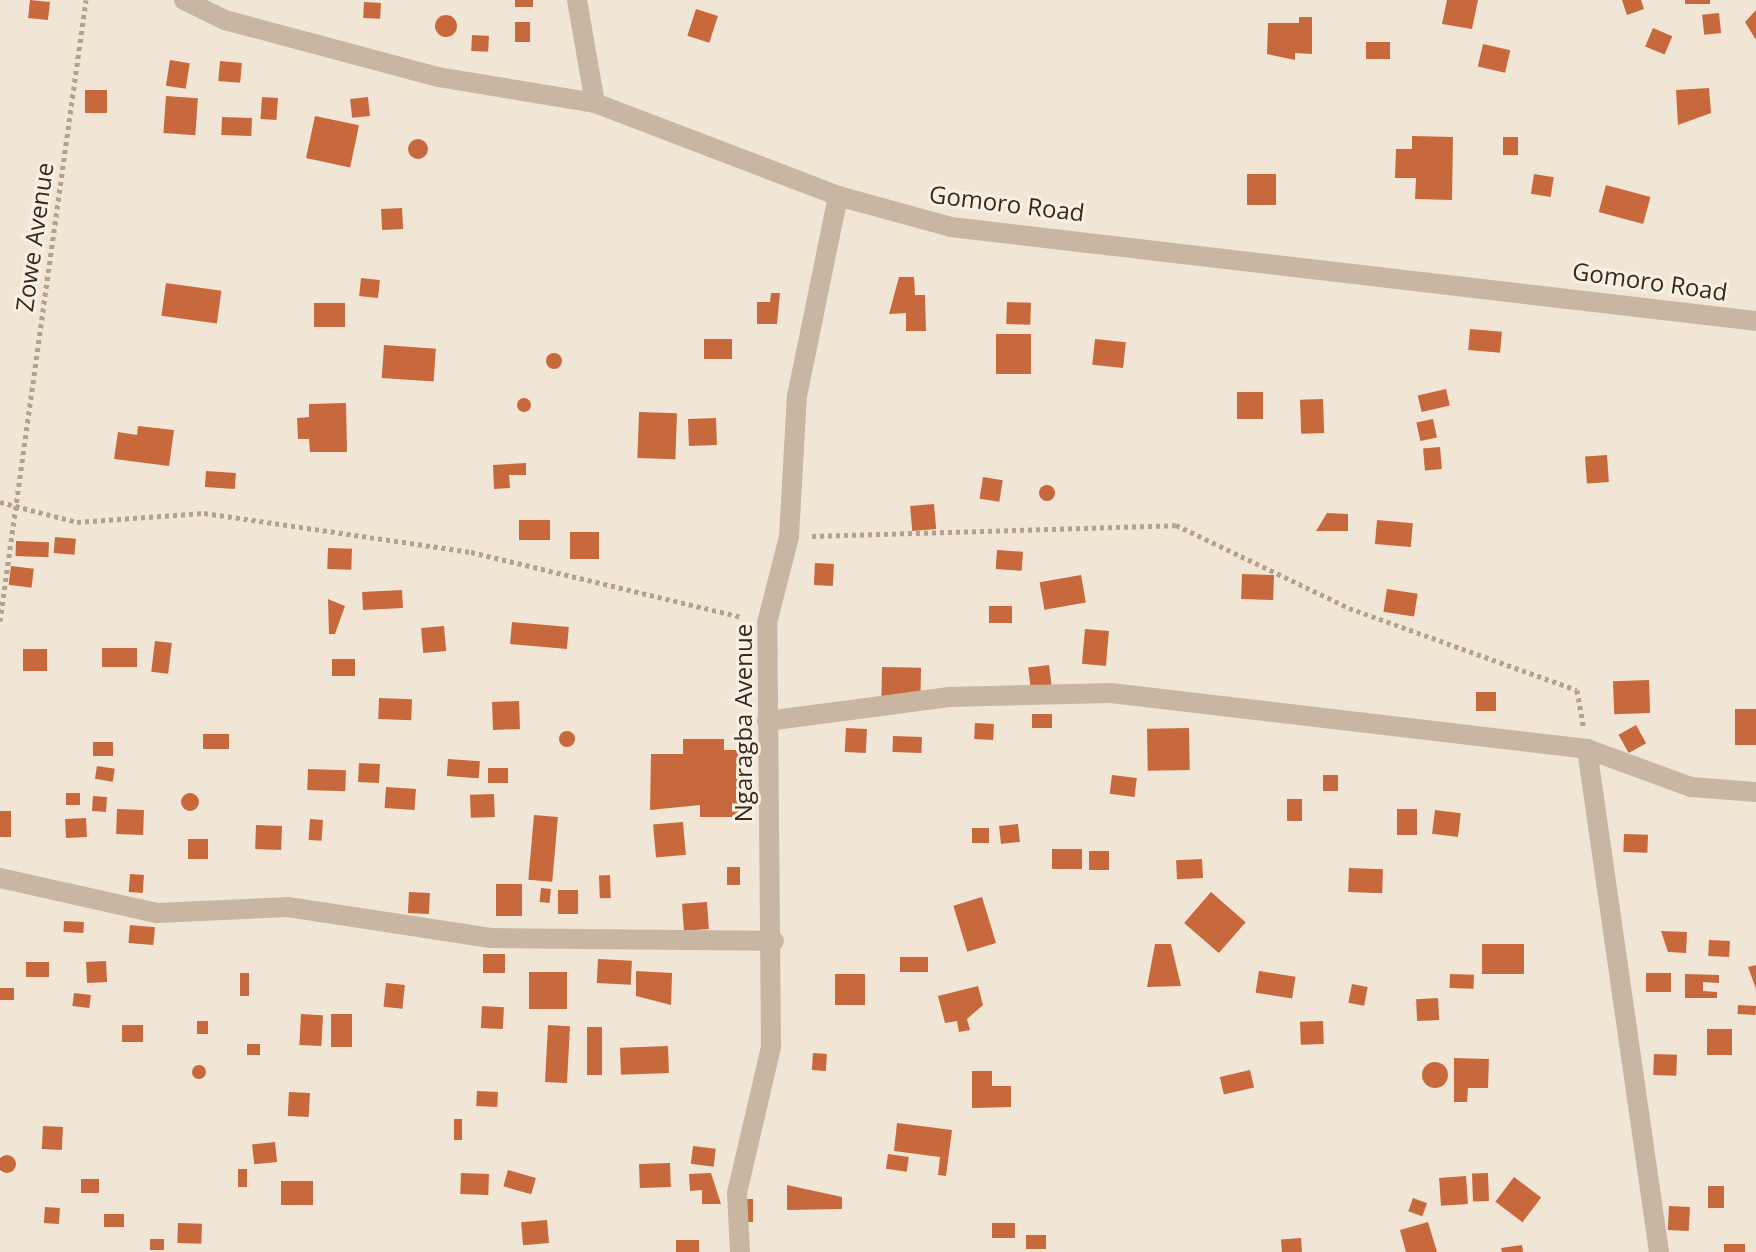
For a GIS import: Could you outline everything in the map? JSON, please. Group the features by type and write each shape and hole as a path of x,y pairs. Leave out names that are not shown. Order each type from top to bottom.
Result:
{"street":[{"name":"Gomoro Road","path":"184,0 225,20 438,77 595,103 838,196 951,227 1756,321"},
{"path":"577,0 595,103"},
{"name":"Ngaragba Avenue","path":"740,1252 737,1193 771,1047 774,941 767,623 789,537 797,396 838,196"},
{"path":"767,721 949,697 1111,693 1587,749 1691,787 1756,792"},
{"path":"1587,749 1659,1252"},
{"path":"0,878 157,913 288,907 491,938 774,941"}],"path":[{"name":"Zowe Avenue","path":"0,621 86,0"},
{"path":"0,502 77,522 204,513 471,552 767,623"},
{"path":"789,537 1176,525 1349,608 1577,690 1587,749"}],"building":[{"path":"30,0 50,2 48,20 28,18"},
{"path":"515,0 533,0 533,7 515,7"},
{"path":"1447,0 1478,0 1472,29 1442,24"},
{"path":"1622,0 1641,0 1644,9 1627,15"},
{"path":"1685,0 1710,0 1710,4 1685,4"},
{"path":"364,2 381,3 380,19 363,18"},
{"path":"696,9 718,16 709,43 687,36"},
{"path":"1756,10 1756,40 1745,22"},
{"path":"1719,13 1721,33 1704,35 1702,15"},
{"path":"446,15 454,18 457,26 454,34 446,37 438,34 435,26 438,18"},
{"path":"1299,17 1312,17 1312,54 1295,53 1295,60 1267,54 1268,23 1299,23"},
{"path":"515,22 530,22 530,42 515,42"},
{"path":"1653,28 1672,36 1665,55 1645,46"},
{"path":"472,35 489,36 488,52 471,51"},
{"path":"1366,42 1390,42 1390,59 1366,59"},
{"path":"1483,44 1510,50 1505,73 1478,66"},
{"path":"170,60 190,63 186,89 166,86"},
{"path":"220,61 242,63 240,83 218,81"},
{"path":"1709,88 1711,113 1678,125 1676,90"},
{"path":"85,90 107,90 107,113 85,113"},
{"path":"166,96 198,98 195,135 163,133"},
{"path":"262,97 278,98 276,120 260,119"},
{"path":"368,97 370,116 352,118 350,99"},
{"path":"315,116 359,125 350,167 306,158"},
{"path":"222,117 252,118 251,136 221,135"},
{"path":"1412,136 1453,137 1452,200 1415,199 1416,178 1395,178 1396,149 1412,149"},
{"path":"1503,137 1518,137 1518,155 1503,155"},
{"path":"418,139 425,142 428,149 425,156 418,159 411,156 408,149 411,142"},
{"path":"1247,174 1276,174 1276,205 1247,205"},
{"path":"1534,174 1554,177 1551,197 1531,194"},
{"path":"1606,185 1650,197 1643,224 1599,212"},
{"path":"402,208 403,229 382,230 381,209"},
{"path":"899,277 914,277 915,295 925,295 926,331 906,331 906,313 889,314"},
{"path":"361,278 380,280 378,298 359,296"},
{"path":"166,283 221,291 217,323 161,316"},
{"path":"771,293 780,293 777,324 757,324 757,302 770,302"},
{"path":"1007,302 1031,303 1030,325 1006,324"},
{"path":"314,303 345,303 345,327 314,327"},
{"path":"1470,329 1502,332 1500,353 1468,350"},
{"path":"996,334 1031,334 1031,374 996,374"},
{"path":"704,339 732,339 732,359 704,359"},
{"path":"1095,339 1126,342 1123,368 1092,365"},
{"path":"384,345 436,349 434,382 382,378"},
{"path":"554,353 562,361 554,369 546,361"},
{"path":"1446,389 1450,406 1422,412 1418,396"},
{"path":"1237,392 1263,392 1263,419 1237,419"},
{"path":"524,398 531,405 524,412 517,405"},
{"path":"1323,399 1324,433 1301,434 1300,400"},
{"path":"346,403 347,452 310,452 309,439 298,439 297,418 309,417 309,404"},
{"path":"639,412 677,413 675,459 637,458"},
{"path":"716,418 717,445 689,446 688,419"},
{"path":"1433,419 1437,438 1420,441 1416,423"},
{"path":"138,426 174,430 169,466 114,459 118,432 137,435"},
{"path":"1440,447 1442,469 1425,470 1423,448"},
{"path":"1607,455 1609,482 1587,483 1585,457"},
{"path":"526,463 526,475 509,475 510,488 494,489 493,465"},
{"path":"206,471 236,473 235,489 205,487"},
{"path":"983,477 1003,480 999,502 980,499"},
{"path":"1047,485 1053,487 1053,499 1047,501 1041,499 1039,493 1041,487"},
{"path":"934,504 936,529 912,531 910,506"},
{"path":"1327,513 1348,514 1348,531 1316,531"},
{"path":"519,520 550,520 550,540 519,540"},
{"path":"1377,520 1413,523 1411,547 1375,544"},
{"path":"570,532 599,532 599,559 570,559"},
{"path":"55,537 76,539 75,555 54,553"},
{"path":"16,541 49,542 48,557 15,556"},
{"path":"328,548 352,549 351,570 327,569"},
{"path":"997,550 1023,552 1022,571 996,569"},
{"path":"815,563 834,564 833,586 814,585"},
{"path":"11,566 34,569 32,588 9,585"},
{"path":"1242,574 1274,575 1273,600 1241,599"},
{"path":"1081,575 1086,603 1045,610 1040,582"},
{"path":"1387,589 1418,594 1414,617 1383,612"},
{"path":"402,590 403,608 363,610 362,592"},
{"path":"328,599 345,606 335,634 329,634"},
{"path":"989,606 1012,606 1012,623 989,623"},
{"path":"512,622 569,627 567,649 510,644"},
{"path":"444,626 446,651 423,653 421,628"},
{"path":"1085,629 1109,631 1106,666 1082,664"},
{"path":"155,641 172,643 168,674 151,672"},
{"path":"102,648 137,648 137,667 102,667"},
{"path":"23,649 47,649 47,671 23,671"},
{"path":"332,659 355,659 355,676 332,676"},
{"path":"1049,665 1052,688 1031,690 1028,668"},
{"path":"882,667 921,668 920,700 881,699"},
{"path":"1649,680 1650,713 1614,714 1613,681"},
{"path":"1476,692 1496,692 1496,711 1476,711"},
{"path":"379,698 412,699 411,720 378,719"},
{"path":"519,701 520,729 493,730 492,702"},
{"path":"1735,709 1756,709 1756,745 1735,745"},
{"path":"1032,714 1052,714 1052,728 1032,728"},
{"path":"975,723 994,724 993,740 974,739"},
{"path":"1636,725 1646,743 1629,753 1619,735"},
{"path":"846,728 867,729 866,753 845,752"},
{"path":"1189,728 1190,770 1148,771 1147,729"},
{"path":"567,731 575,739 567,747 559,739"},
{"path":"203,734 229,734 229,749 203,749"},
{"path":"893,736 922,737 921,753 892,752"},
{"path":"683,739 724,739 724,750 742,750 742,809 735,817 700,817 700,805 650,810 651,754 683,754"},
{"path":"93,742 113,742 113,756 93,756"},
{"path":"448,759 480,761 479,778 447,776"},
{"path":"359,763 380,764 379,783 358,782"},
{"path":"97,766 115,769 113,782 95,779"},
{"path":"488,768 508,768 508,783 488,783"},
{"path":"308,769 346,770 345,791 307,790"},
{"path":"1112,775 1137,778 1134,797 1110,794"},
{"path":"1323,775 1338,775 1338,791 1323,791"},
{"path":"386,787 416,789 414,810 385,808"},
{"path":"66,793 80,793 80,805 66,805"},
{"path":"186,793 194,793 199,802 197,809 186,811 181,806 181,798"},
{"path":"494,794 495,817 471,818 470,795"},
{"path":"93,796 107,797 106,812 92,811"},
{"path":"1287,799 1302,799 1302,821 1287,821"},
{"path":"117,809 144,810 143,835 116,834"},
{"path":"1397,809 1417,809 1417,835 1397,835"},
{"path":"1435,810 1461,813 1458,837 1432,834"},
{"path":"0,811 11,811 11,837 0,837"},
{"path":"534,815 558,817 552,882 528,880"},
{"path":"86,818 87,837 66,838 65,819"},
{"path":"310,819 323,820 322,841 309,840"},
{"path":"683,822 686,855 656,857 653,825"},
{"path":"1018,824 1020,842 1001,844 999,826"},
{"path":"256,825 282,826 281,850 255,849"},
{"path":"972,828 989,828 989,843 972,843"},
{"path":"1624,834 1648,835 1647,853 1623,852"},
{"path":"188,839 208,839 208,859 188,859"},
{"path":"1052,849 1082,849 1082,869 1052,869"},
{"path":"1089,851 1109,851 1109,870 1089,870"},
{"path":"1202,859 1203,878 1177,879 1176,860"},
{"path":"727,867 740,867 740,885 727,885"},
{"path":"1349,868 1383,869 1382,893 1348,892"},
{"path":"130,874 144,875 143,893 129,892"},
{"path":"599,875 610,875 611,898 600,898"},
{"path":"496,884 522,884 522,916 496,916"},
{"path":"541,888 551,889 549,903 540,902"},
{"path":"558,890 578,890 578,914 558,914"},
{"path":"409,892 430,893 429,914 408,913"},
{"path":"1211,892 1246,922 1219,953 1184,923"},
{"path":"982,897 996,943 967,952 953,906"},
{"path":"707,902 709,929 684,931 682,904"},
{"path":"64,921 84,922 83,933 63,932"},
{"path":"130,925 155,927 153,945 128,943"},
{"path":"1661,931 1687,932 1686,953 1668,952"},
{"path":"1709,940 1730,941 1729,957 1708,956"},
{"path":"1155,944 1171,944 1181,986 1147,987"},
{"path":"1482,944 1524,944 1524,974 1482,974"},
{"path":"483,954 505,954 505,973 483,973"},
{"path":"900,957 928,957 928,972 900,972"},
{"path":"598,959 632,961 631,985 597,983"},
{"path":"106,961 107,982 87,983 86,962"},
{"path":"26,962 49,962 49,977 26,977"},
{"path":"1756,965 1756,989 1748,967"},
{"path":"636,971 672,973 671,1005 636,996"},
{"path":"1259,971 1296,977 1292,999 1256,993"},
{"path":"529,972 567,972 567,1009 529,1009"},
{"path":"240,973 249,973 249,996 240,996"},
{"path":"1646,973 1671,973 1671,992 1646,992"},
{"path":"835,974 865,974 865,1005 835,1005"},
{"path":"1450,974 1474,975 1473,989 1450,988"},
{"path":"1685,974 1719,975 1719,983 1703,982 1703,991 1717,992 1717,998 1685,998"},
{"path":"386,983 405,985 402,1009 383,1007"},
{"path":"1352,984 1368,987 1364,1006 1348,1003"},
{"path":"978,986 983,1005 967,1019 970,1030 959,1032 957,1021 945,1023 938,996"},
{"path":"0,988 14,988 14,1000 0,1000"},
{"path":"74,993 91,995 89,1008 72,1006"},
{"path":"1438,998 1439,1020 1417,1021 1416,999"},
{"path":"1738,1005 1756,1006 1756,1015 1738,1014"},
{"path":"482,1006 504,1007 503,1029 481,1028"},
{"path":"301,1014 323,1015 321,1046 299,1045"},
{"path":"331,1014 352,1014 352,1047 331,1047"},
{"path":"197,1021 208,1021 208,1034 197,1034"},
{"path":"1323,1021 1324,1044 1301,1045 1300,1022"},
{"path":"122,1025 143,1025 143,1042 122,1042"},
{"path":"548,1025 570,1026 567,1083 545,1082"},
{"path":"587,1027 602,1027 602,1075 587,1075"},
{"path":"1707,1029 1732,1029 1732,1055 1707,1055"},
{"path":"247,1044 260,1044 260,1055 247,1055"},
{"path":"668,1046 669,1073 621,1075 620,1048"},
{"path":"813,1053 827,1054 826,1071 812,1070"},
{"path":"1654,1054 1677,1055 1676,1076 1653,1075"},
{"path":"1454,1058 1489,1059 1488,1088 1468,1088 1467,1102 1454,1102"},
{"path":"1435,1062 1444,1066 1448,1075 1444,1084 1435,1088 1426,1084 1422,1075 1426,1066"},
{"path":"199,1065 206,1072 199,1079 192,1072"},
{"path":"1250,1070 1254,1088 1224,1095 1220,1077"},
{"path":"972,1071 992,1071 992,1086 1011,1086 1011,1107 972,1108"},
{"path":"477,1091 498,1092 497,1107 476,1106"},
{"path":"289,1092 310,1093 309,1117 288,1116"},
{"path":"454,1119 462,1119 462,1140 454,1140"},
{"path":"897,1123 952,1130 946,1176 938,1175 940,1157 894,1151"},
{"path":"43,1126 63,1127 62,1150 42,1149"},
{"path":"275,1142 277,1162 254,1164 252,1144"},
{"path":"693,1146 716,1149 714,1167 691,1164"},
{"path":"888,1154 909,1157 907,1172 886,1169"},
{"path":"7,1155 16,1164 7,1173 -2,1164"},
{"path":"670,1163 671,1187 640,1188 639,1164"},
{"path":"238,1169 247,1169 247,1187 238,1187"},
{"path":"508,1170 536,1178 531,1194 503,1186"},
{"path":"461,1173 489,1174 488,1195 460,1194"},
{"path":"711,1173 721,1204 702,1204 702,1190 690,1191 689,1174"},
{"path":"1488,1173 1489,1201 1473,1202 1472,1174"},
{"path":"1466,1176 1468,1204 1441,1206 1439,1178"},
{"path":"1514,1177 1541,1197 1522,1222 1495,1202"},
{"path":"81,1179 99,1179 99,1193 81,1193"},
{"path":"281,1181 313,1181 313,1205 281,1205"},
{"path":"787,1185 842,1197 842,1209 787,1210"},
{"path":"1708,1186 1724,1186 1724,1208 1708,1208"},
{"path":"1413,1198 1427,1203 1422,1216 1408,1211"},
{"path":"746,1199 753,1199 753,1222 746,1222"},
{"path":"1669,1206 1690,1207 1689,1231 1668,1230"},
{"path":"45,1207 60,1208 59,1224 44,1223"},
{"path":"104,1214 124,1214 124,1227 104,1227"},
{"path":"547,1220 549,1243 523,1245 521,1222"},
{"path":"1428,1222 1437,1252 1406,1252 1400,1230"},
{"path":"178,1223 202,1224 201,1244 177,1243"},
{"path":"992,1223 1015,1223 1015,1238 992,1238"},
{"path":"1026,1235 1046,1235 1046,1249 1026,1249"},
{"path":"1301,1238 1302,1252 1282,1252 1281,1239"},
{"path":"150,1239 164,1239 164,1250 150,1250"},
{"path":"676,1240 699,1240 699,1252 676,1252"},
{"path":"1724,1244 1745,1244 1745,1252 1724,1252"},
{"path":"1522,1245 1523,1252 1502,1252 1501,1248"}]}
